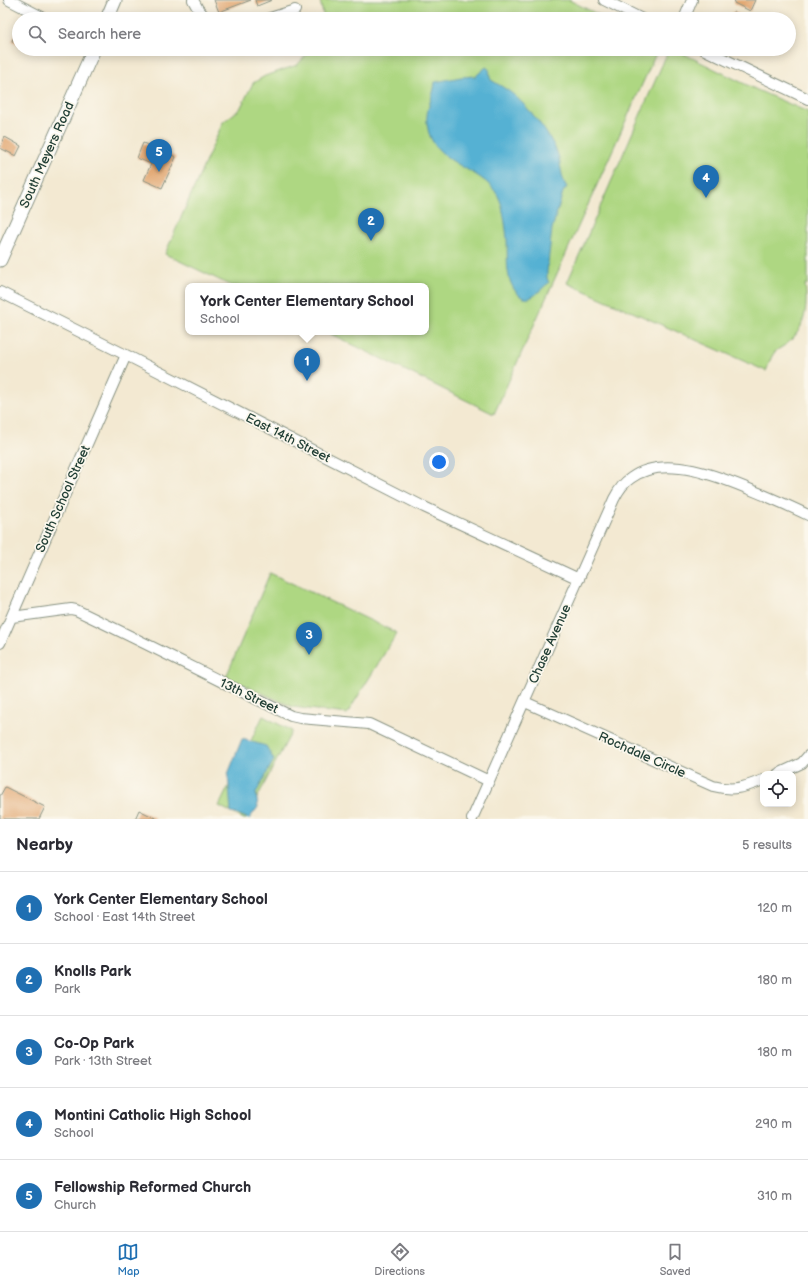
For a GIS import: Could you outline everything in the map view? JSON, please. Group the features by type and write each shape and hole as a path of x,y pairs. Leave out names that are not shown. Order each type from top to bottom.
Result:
{"street":[{"path":"9,0 32,12"},
{"path":"110,12 116,0"},
{"path":"193,0 201,12"},
{"path":"604,0 628,12"},
{"path":"687,12 692,0"},
{"path":"289,12 295,10"},
{"name":"South Meyers Road","path":"0,260 91,56"},
{"path":"718,56 808,99"},
{"name":"East 14th Street","path":"0,292 424,507 579,580"},
{"name":"South School Street","path":"0,643 126,355"},
{"name":"Chase Avenue","path":"472,819 614,500 624,483 636,474 654,468 686,469 736,483 808,515"},
{"name":"13th Street","path":"12,616 71,609 76,610 291,716 370,724 490,781"},
{"name":"Rochdale Circle","path":"525,702 713,786 734,789 746,787 760,781"},
{"path":"785,771 798,765 808,756"}],"green space":[{"path":"320,0 569,0 593,12 323,12"},
{"path":"305,56 655,56 494,414 333,335 429,335 429,283 226,283 165,254 223,122 240,109 253,83 265,76 297,65"},
{"path":"666,56 688,56 757,90 808,112 808,284 805,284 806,308 799,330 789,342 774,353 766,371 567,283"},
{"path":"270,573 397,633 347,714 293,707 226,677"},
{"path":"263,716 292,731 246,819 244,819 219,806"}],"water":[{"path":"486,67 489,70 491,80 514,95 533,114 544,129 557,152 563,180 567,187 563,192 552,229 547,272 549,283 536,295 528,298 523,298 519,295 511,283 508,269 507,240 504,217 501,203 495,191 486,181 450,159 439,150 431,139 427,124 427,113 435,82 476,76"},
{"path":"242,739 266,746 274,760 256,793 258,807 249,819 231,813 228,774"}],"building":[{"path":"214,0 251,0 219,12"},
{"path":"255,0 272,0 257,6"},
{"path":"735,0 755,0 750,11 734,3"},
{"path":"5,137 21,146 16,156 0,148"},
{"path":"143,143 176,157 162,188 144,180 151,164 137,158"},
{"path":"5,787 45,807 39,819 0,819 0,796"},
{"path":"139,810 157,819 135,819"}],"place":[{"name":"Fellowship Reformed Church","path":"159,172"},
{"name":"Montini Catholic High School","path":"706,198"},
{"name":"Knolls Park","path":"371,241"},
{"name":"York Center Elementary School","path":"307,381"},
{"name":"Co-Op Park","path":"309,655"}]}
